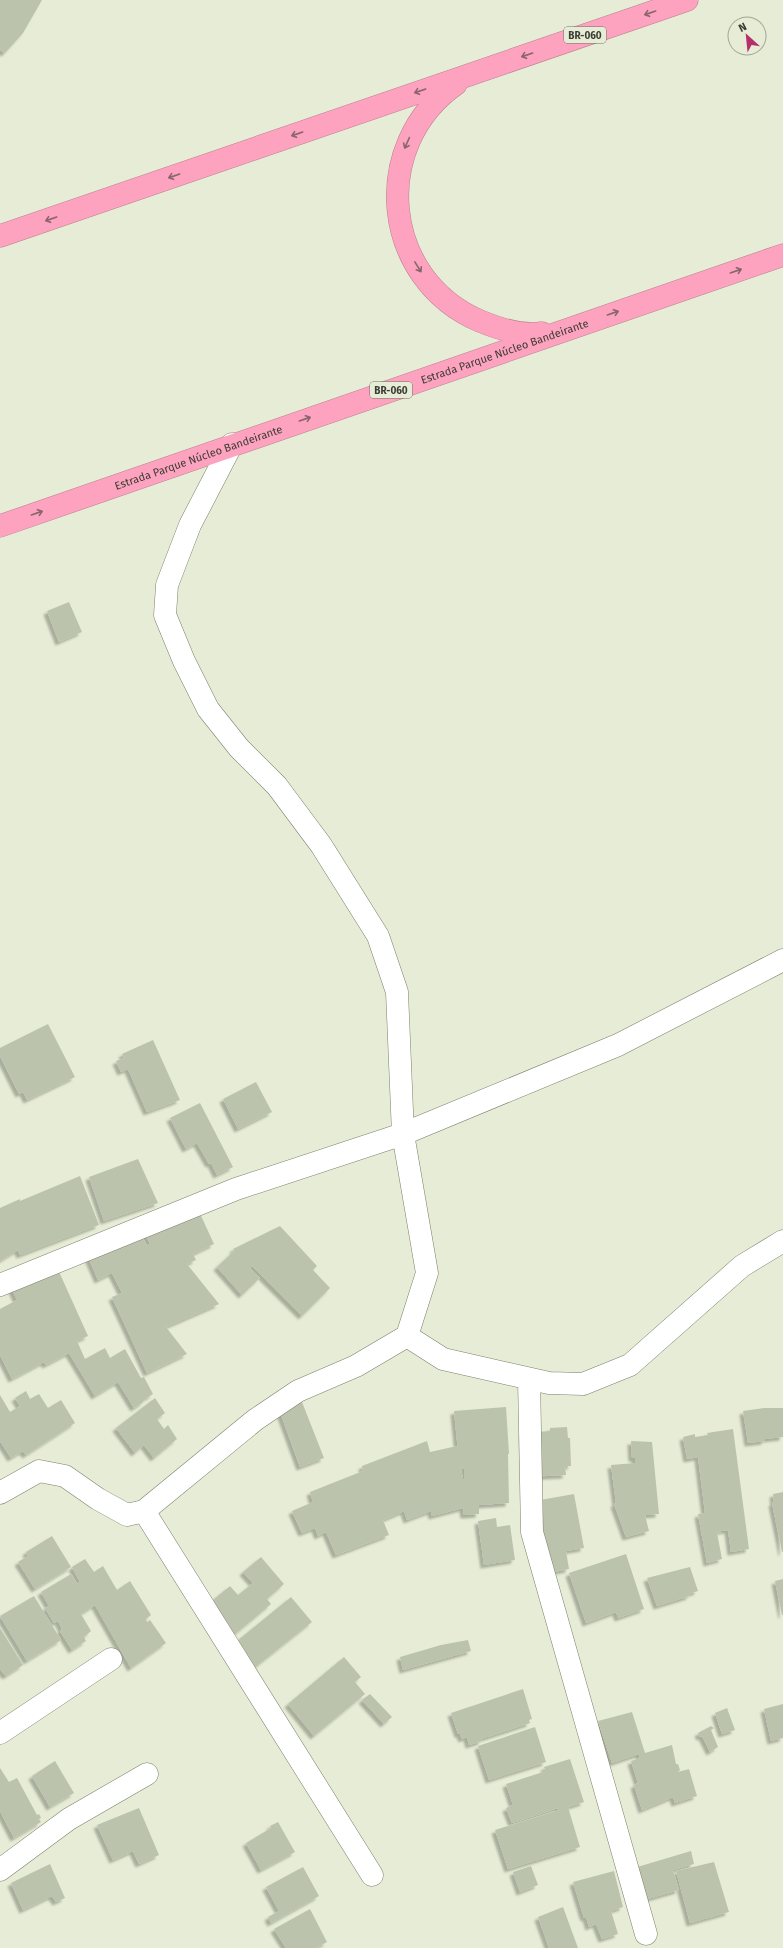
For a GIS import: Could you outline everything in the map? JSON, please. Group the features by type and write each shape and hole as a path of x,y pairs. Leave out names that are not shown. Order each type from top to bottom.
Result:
{"highway":[{"name":"BR-060","path":"0,236 687,0"},
{"path":"483,69 462,79 443,93 426,109 410,136 404,151 398,174 397,198 400,222 406,246 432,287 450,304 470,317 492,326 515,332 539,333 563,330 585,323"},
{"name":"Estrada Parque Núcleo Bandeirante","path":"0,526 232,444 783,255"}],"street":[{"path":"0,1493 39,1471 65,1476 98,1499 127,1515 144,1511 255,1420 298,1391 356,1366 407,1336 427,1273 403,1134 397,992 378,936 321,845 277,786 239,748 208,709 184,661 165,615 167,585 190,525 232,444"},
{"path":"0,1285 236,1189 403,1134 618,1045 783,960"},
{"path":"407,1336 443,1359 550,1384 583,1384 630,1365 742,1266 783,1240"},
{"path":"529,1379 532,1532 646,1934"},
{"path":"144,1511 372,1875"},
{"path":"0,1733 111,1659"},
{"path":"0,1870 69,1819 147,1774"}],"building":[{"path":"0,0 42,0 23,33 5,53 0,50"},
{"path":"69,602 82,632 59,642 47,611"},
{"path":"48,1024 75,1077 27,1100 23,1092 19,1094 0,1056 0,1048"},
{"path":"153,1040 180,1100 147,1112 128,1069 121,1072 116,1061 124,1058 122,1054"},
{"path":"256,1082 272,1112 238,1129 223,1099"},
{"path":"200,1103 233,1167 217,1175 211,1163 209,1164 197,1143 186,1149 170,1118"},
{"path":"138,1159 158,1203 104,1221 89,1177"},
{"path":"80,1176 99,1225 20,1255 18,1250 0,1261 0,1208"},
{"path":"197,1207 214,1244 193,1254 196,1260 187,1264 219,1304 166,1327 187,1354 147,1373 112,1297 122,1293 112,1273 98,1280 87,1254 139,1231 147,1246 150,1244 143,1230"},
{"path":"280,1226 317,1266 313,1270 330,1288 302,1316 252,1266 250,1268 260,1278 242,1295 217,1267 234,1251 233,1249"},
{"path":"56,1265 88,1336 77,1341 85,1359 105,1348 110,1358 125,1349 141,1378 144,1377 153,1394 134,1408 118,1382 95,1396 69,1353 46,1365 44,1362 12,1379 0,1355 0,1309 17,1300 10,1285"},
{"path":"26,1391 30,1399 39,1394 48,1408 61,1400 75,1423 26,1455 23,1451 11,1458 0,1441 0,1395 10,1412 20,1406 15,1398"},
{"path":"155,1398 165,1413 157,1419 164,1429 168,1425 177,1439 154,1458 144,1445 135,1453 116,1428"},
{"path":"302,1402 324,1458 300,1467 280,1412"},
{"path":"506,1407 509,1454 509,1503 479,1505 479,1514 464,1515 463,1508 432,1516 431,1511 407,1520 404,1511 383,1520 389,1535 336,1555 326,1532 318,1536 315,1528 302,1533 292,1511 313,1502 310,1492 363,1471 362,1466 427,1441 430,1452 457,1446 458,1451 454,1411","holes":["464,1468 463,1480 461,1469"]},
{"path":"764,1408 783,1408 783,1437 748,1443 743,1411"},
{"path":"567,1427 568,1438 570,1438 571,1466 565,1466 566,1475 525,1477 523,1433 550,1431 550,1428"},
{"path":"733,1429 749,1549 731,1552 728,1530 720,1531 721,1532 717,1533 722,1559 707,1563 698,1514 705,1513 698,1457 687,1459 683,1437 695,1434 695,1437 708,1435 707,1433"},
{"path":"631,1441 652,1442 659,1514 645,1515 649,1531 626,1537 614,1504 616,1503 611,1465 635,1463 635,1458 632,1458"},
{"path":"783,1492 782,1552 772,1503 774,1502 773,1494"},
{"path":"574,1494 584,1548 566,1551 569,1569 543,1574 529,1502"},
{"path":"496,1518 497,1527 510,1525 515,1560 484,1565 478,1521"},
{"path":"52,1536 71,1567 35,1589 18,1562 28,1556 26,1552"},
{"path":"626,1554 644,1609 618,1618 616,1612 586,1623 569,1573"},
{"path":"261,1557 284,1584 267,1599 271,1604 227,1641 203,1608 230,1586 238,1595 253,1583 243,1572"},
{"path":"85,1559 94,1572 103,1566 117,1590 130,1581 151,1615 146,1619 147,1622 150,1620 166,1643 131,1668 95,1605 81,1614 91,1631 84,1637 86,1641 72,1650 60,1631 62,1629 58,1621 54,1623 45,1608 49,1606 41,1592 71,1574 77,1584 80,1582 72,1567"},
{"path":"690,1567 698,1591 689,1594 690,1596 657,1606 647,1578"},
{"path":"783,1579 783,1615 782,1615 775,1581"},
{"path":"34,1596 61,1640 27,1661 0,1616"},
{"path":"291,1597 312,1622 253,1669 232,1645"},
{"path":"0,1628 23,1665 6,1676 0,1669"},
{"path":"468,1640 471,1651 403,1670 400,1657 441,1645"},
{"path":"344,1657 361,1677 355,1682 365,1694 314,1736 288,1704"},
{"path":"523,1689 532,1719 529,1720 530,1723 481,1739 482,1741 469,1745 467,1737 462,1739 460,1734 458,1734 451,1713"},
{"path":"370,1694 392,1717 384,1724 362,1700"},
{"path":"783,1704 783,1738 771,1741 764,1709"},
{"path":"727,1708 735,1730 722,1734 715,1713"},
{"path":"632,1712 645,1753 672,1745 676,1764 678,1764 680,1770 678,1772 689,1769 697,1796 675,1803 673,1797 642,1810 634,1785 638,1783 631,1761 640,1758 639,1754 612,1763 598,1721"},
{"path":"711,1726 714,1728 711,1730 718,1747 710,1752 702,1736 700,1737 698,1733"},
{"path":"535,1727 546,1762 489,1780 478,1746"},
{"path":"570,1759 584,1802 568,1807 580,1847 508,1869 495,1830 559,1810 558,1808 512,1823 506,1808 513,1805 506,1784 546,1771 544,1767"},
{"path":"55,1761 74,1793 50,1807 32,1776"},
{"path":"0,1768 9,1782 17,1778 37,1815 39,1814 41,1818 39,1819 41,1822 14,1838 0,1811"},
{"path":"139,1808 159,1855 139,1864 133,1851 113,1860 97,1825"},
{"path":"278,1822 295,1852 261,1870 246,1843"},
{"path":"691,1851 694,1864 673,1870 679,1890 644,1900 634,1868"},
{"path":"714,1862 729,1912 690,1923 676,1871"},
{"path":"50,1864 65,1898 56,1902 52,1896 23,1910 11,1883"},
{"path":"531,1866 538,1885 520,1892 513,1872"},
{"path":"303,1867 319,1896 271,1923 268,1917 279,1911 266,1887"},
{"path":"614,1871 623,1907 611,1911 618,1934 602,1939 596,1924 589,1927 586,1917 584,1918 573,1882"},
{"path":"563,1907 578,1948 549,1948 538,1917"},
{"path":"310,1909 327,1942 316,1948 286,1948 274,1929"}]}
